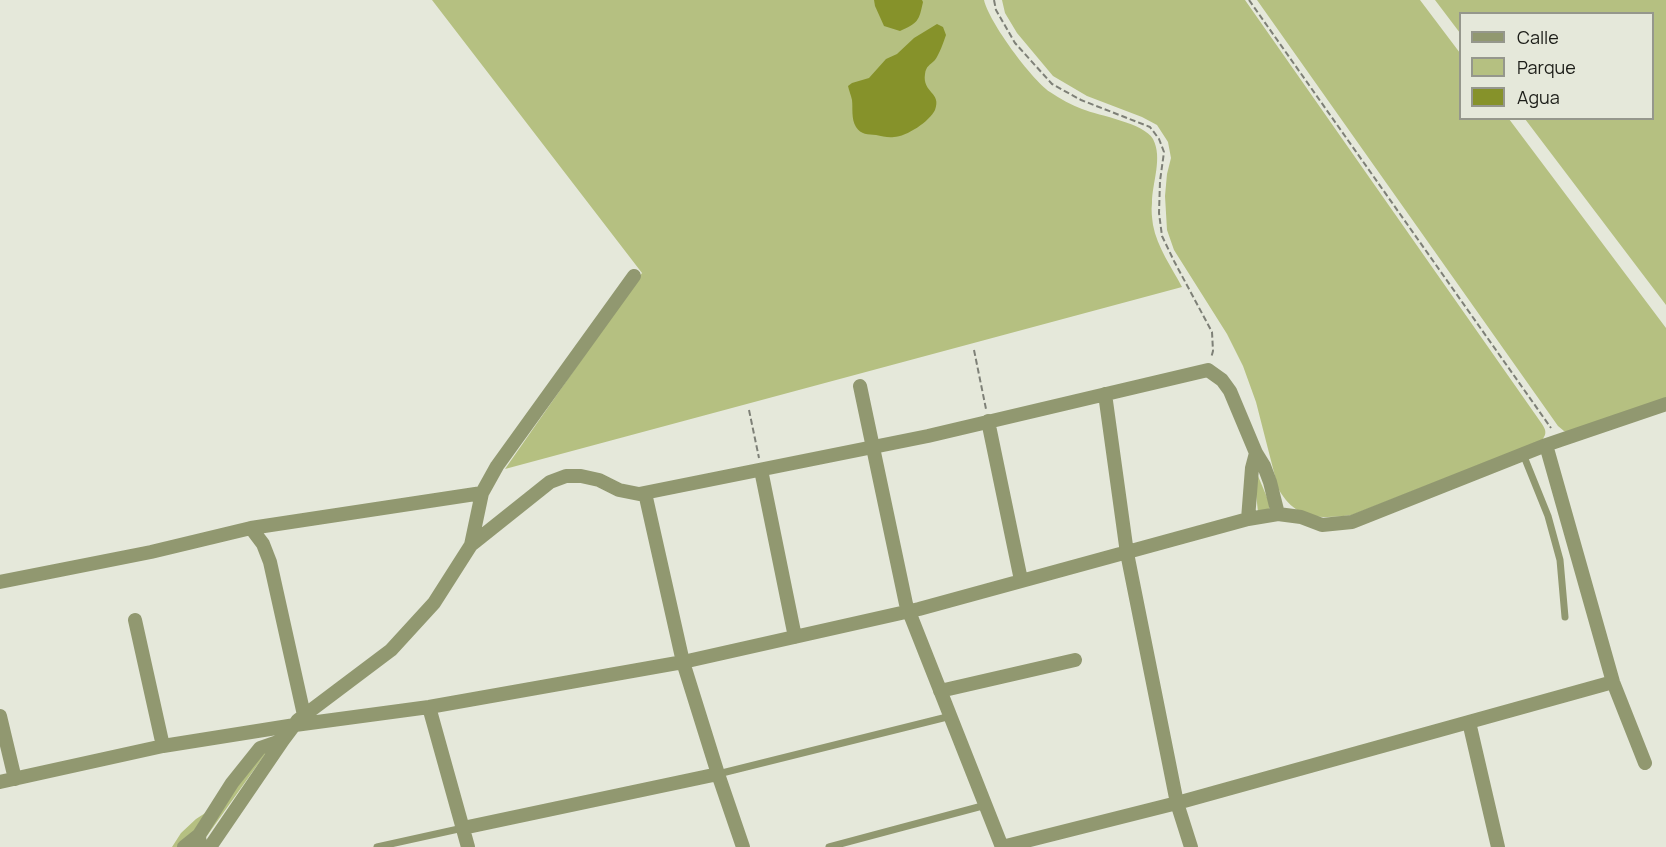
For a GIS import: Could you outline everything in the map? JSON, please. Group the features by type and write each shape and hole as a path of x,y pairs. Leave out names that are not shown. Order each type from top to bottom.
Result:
{"street":[{"path":"471,545 482,493 497,466 634,276"},
{"path":"210,847 299,720 391,650 434,603 471,545 550,482 566,476 581,476 599,480 619,490 639,494 988,422 1208,370 1222,380 1230,391 1256,453 1264,466 1278,514"},
{"path":"860,386 906,604 1002,847 1177,803 1613,682"},
{"path":"1105,394 1127,553 1177,803 1191,847"},
{"path":"0,782 163,746 299,720 429,707 683,663 909,612 1248,519 1278,514 1300,517 1322,525 1352,522 1552,443 1666,404"},
{"path":"988,422 1021,580"},
{"path":"1552,443 1613,682 1645,763"},
{"path":"1248,519 1252,468 1256,453"},
{"path":"761,470 795,637"},
{"path":"0,582 151,552 251,528 482,493"},
{"path":"645,493 683,663 743,847"},
{"path":"251,528 263,544 270,562 299,720"},
{"path":"135,620 163,746"},
{"path":"940,691 1075,660"},
{"path":"429,707 468,847"},
{"path":"0,717 15,779"},
{"path":"1469,722 1498,847"},
{"path":"184,847 200,841 232,783 258,751 264,746 283,740"},
{"path":"463,828 718,774"}],"lane":[{"path":"1523,454 1548,516 1560,560 1565,617"},
{"path":"718,774 951,716"},
{"path":"829,847 986,805"},
{"path":"377,847 463,828"}],"path":[{"path":"994,0 996,10 1015,43 1052,84 1081,100 1150,127 1159,139 1164,152 1159,213 1162,236 1212,332 1213,351 1208,370"},
{"path":"1250,0 1552,443"},
{"path":"974,350 988,422"},
{"path":"749,410 761,470"}],"green space":[{"path":"432,0 984,0 987,10 1012,49 1032,75 1050,92 1082,109 1131,124 1148,133 1153,139 1157,162 1152,195 1153,225 1161,249 1182,287 505,469 642,273"},
{"path":"1002,0 1245,0 1542,424 1545,436 1542,440 1352,515 1319,517 1300,512 1292,506 1278,488 1256,402 1243,366 1227,334 1174,250 1167,230 1165,196 1171,158 1168,142 1157,125 1087,96 1053,76 1017,33 1005,13"},
{"path":"1257,0 1420,0 1459,52 1459,120 1510,120 1666,328 1666,399 1568,432 1558,426"},
{"path":"1435,0 1666,0 1666,305 1526,120 1654,120 1654,12 1459,12 1459,32"},
{"path":"1254,475 1258,476 1269,502 1269,509 1258,512"},
{"path":"273,743 199,847 172,847 181,833 213,808"}],"water":[{"path":"874,0 922,0 923,2 917,21 900,31 884,26"},
{"path":"937,24 943,27 946,35 938,55 927,67 925,74 926,85 936,99 935,110 917,128 899,136 887,137 865,134 860,131 853,121 852,100 848,86 869,78 886,59 897,54 914,38"}]}
